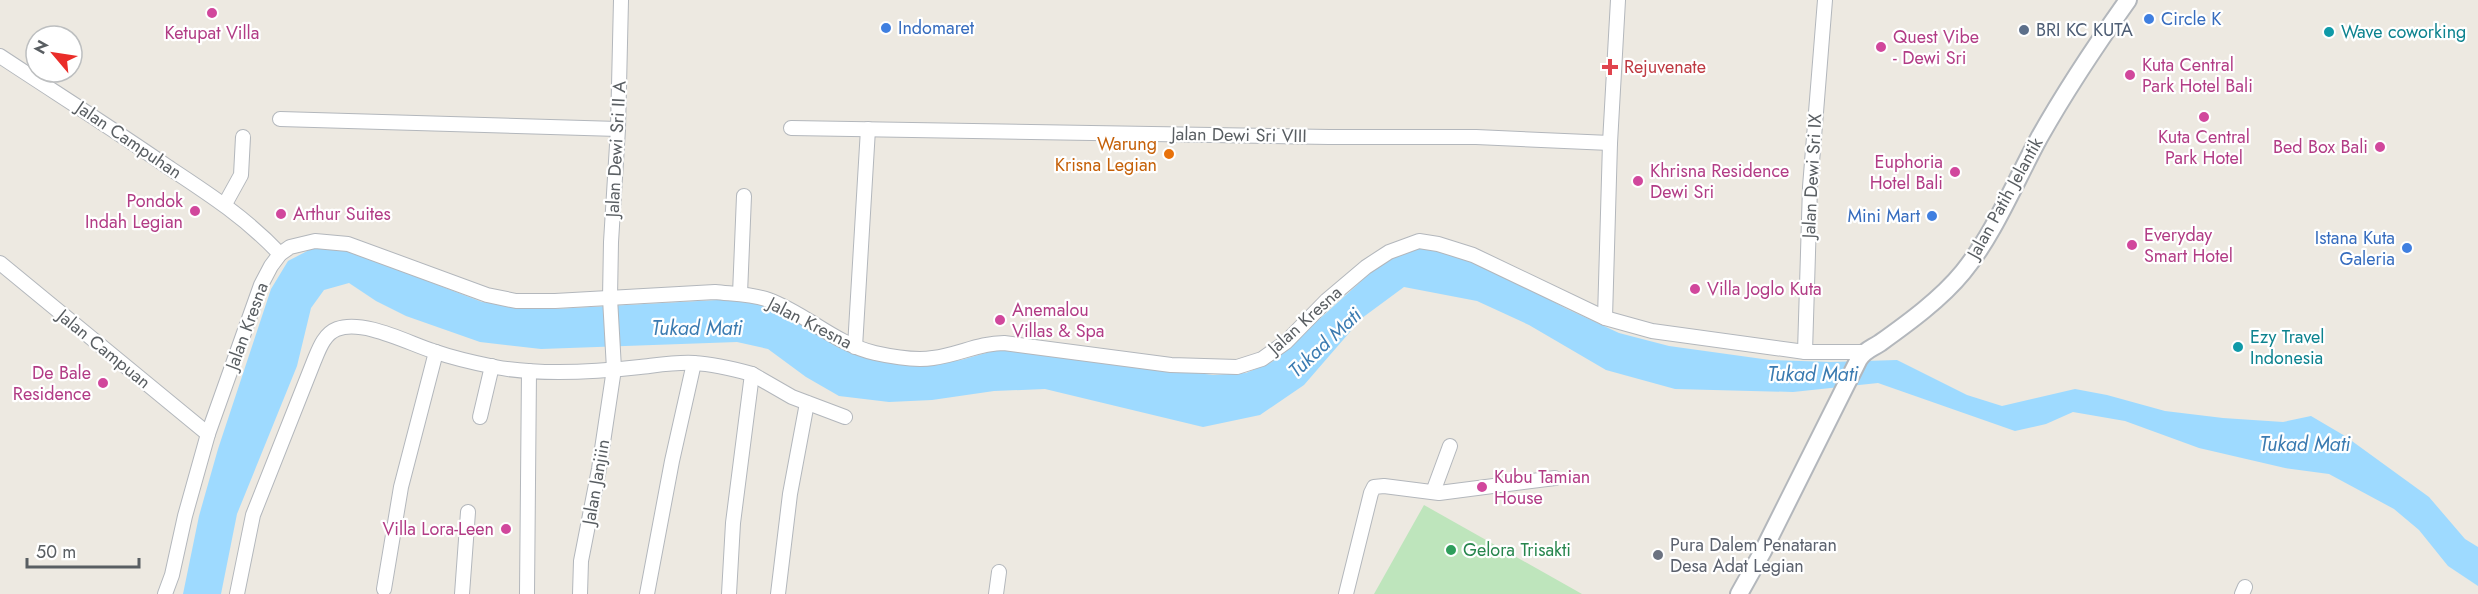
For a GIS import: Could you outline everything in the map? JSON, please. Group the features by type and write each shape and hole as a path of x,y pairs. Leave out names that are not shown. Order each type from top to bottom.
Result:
{"street":[{"name":"Jalan Dewi Sri II A","path":"614,366 610,301 621,0"},
{"path":"1605,318 1610,144 1618,0"},
{"name":"Jalan Dewi Sri IX","path":"1804,352 1810,187 1825,0"},
{"name":"Jalan Patih Jelantik","path":"1861,355 1930,305 1963,271 1980,248 2040,137 2088,55 2128,0"},
{"name":"Jalan Campuhan","path":"0,56 225,204 250,224 280,254"},
{"path":"280,119 618,129"},
{"name":"Jalan Dewi Sri VIII","path":"791,128 1486,137 1610,144"},
{"path":"855,347 868,129"},
{"path":"225,204 241,175 243,137"},
{"path":"740,294 744,196"},
{"name":"Jalan Kresna","path":"165,594 172,575 185,516 208,434 261,285 280,254 299,243 333,241 359,247 487,295 527,302 610,301 714,292 740,294 776,303 832,337 855,347 891,356 932,359 988,343 1004,343 1171,365 1237,366 1262,358 1286,342 1327,300 1366,267 1396,249 1419,242 1438,244 1473,255 1605,318 1652,331 1804,352 1861,355"},
{"name":"Jalan Campuan","path":"0,264 208,434"},
{"path":"237,594 253,515 322,342 330,332 339,328 352,326 375,331 436,352 492,366 529,371 694,363 720,366 752,374 807,403 845,417"},
{"path":"384,589 401,487 436,352"},
{"path":"1739,594 1763,552 1861,355"},
{"path":"647,594 672,460 694,363"},
{"path":"480,417 492,366"},
{"name":"Jalan Janjiin","path":"580,594 581,561 599,470 614,366"},
{"path":"527,594 529,371"},
{"path":"729,594 733,523 752,374"},
{"path":"778,594 790,494 807,403"},
{"path":"1433,492 1450,446"},
{"path":"1346,594 1372,490 1378,486 1433,492 1555,477"},
{"path":"462,594 468,512"},
{"path":"996,594 999,572"}],"green space":[{"name":"Gelora Trisakti","path":"1424,505 1582,594 1374,594"}],"water":[{"name":"Tukad Mati","path":"1412,245 1440,247 1476,260 1565,308 1619,333 1669,346 1770,360 1831,362 1897,360 1967,395 2002,406 2075,389 2165,411 2223,418 2283,422 2311,416 2345,436 2429,497 2465,539 2478,547 2478,586 2448,566 2419,530 2394,509 2329,474 2285,468 2199,448 2125,421 2073,412 2046,424 2015,431 1878,383 1793,392 1675,389 1606,370 1529,325 1477,301 1404,287 1362,318 1304,385 1260,415 1203,427 1045,389 994,391 932,400 889,402 839,396 806,377 768,349 737,342 541,349 480,342 406,316 376,301 349,283 324,290 311,308 297,366 237,514 221,594 183,594 199,516 218,449 271,289 288,261 311,249 347,247 391,267 482,302 554,309 735,299 768,305 805,323 922,365 961,360 1004,348 1213,375 1246,373 1272,362 1389,256"}],"place":[{"name":"Ketupat Villa","path":"212,13"},
{"name":"Circle K","path":"2149,19"},
{"name":"Indomaret","path":"886,28"},
{"name":"BRI KC KUTA","path":"2024,30"},
{"name":"Wave coworking","path":"2329,32"},
{"name":"Quest Vibe - Dewi Sri","path":"1881,47"},
{"name":"Rejuvenate","path":"1610,67"},
{"name":"Kuta Central Park Hotel Bali","path":"2130,75"},
{"name":"Kuta Central Park Hotel","path":"2204,117"},
{"name":"Bed Box Bali","path":"2380,147"},
{"name":"Warung Krisna Legian","path":"1169,154"},
{"name":"Euphoria Hotel Bali","path":"1955,172"},
{"name":"Khrisna Residence Dewi Sri","path":"1638,181"},
{"name":"Pondok Indah Legian","path":"195,211"},
{"name":"Arthur Suites","path":"281,214"},
{"name":"Mini Mart","path":"1932,216"},
{"name":"Everyday Smart Hotel","path":"2132,245"},
{"name":"Istana Kuta Galeria","path":"2407,248"},
{"name":"Villa Joglo Kuta","path":"1695,289"},
{"name":"Anemalou Villas & Spa","path":"1000,320"},
{"name":"Ezy Travel Indonesia","path":"2238,347"},
{"name":"De Bale Residence","path":"103,383"},
{"name":"Kubu Tamian House","path":"1482,487"},
{"name":"Villa Lora-Leen","path":"506,529"},
{"name":"Gelora Trisakti","path":"1451,550"},
{"name":"Pura Dalem Penataran Desa Adat Legian","path":"1658,555"}]}
